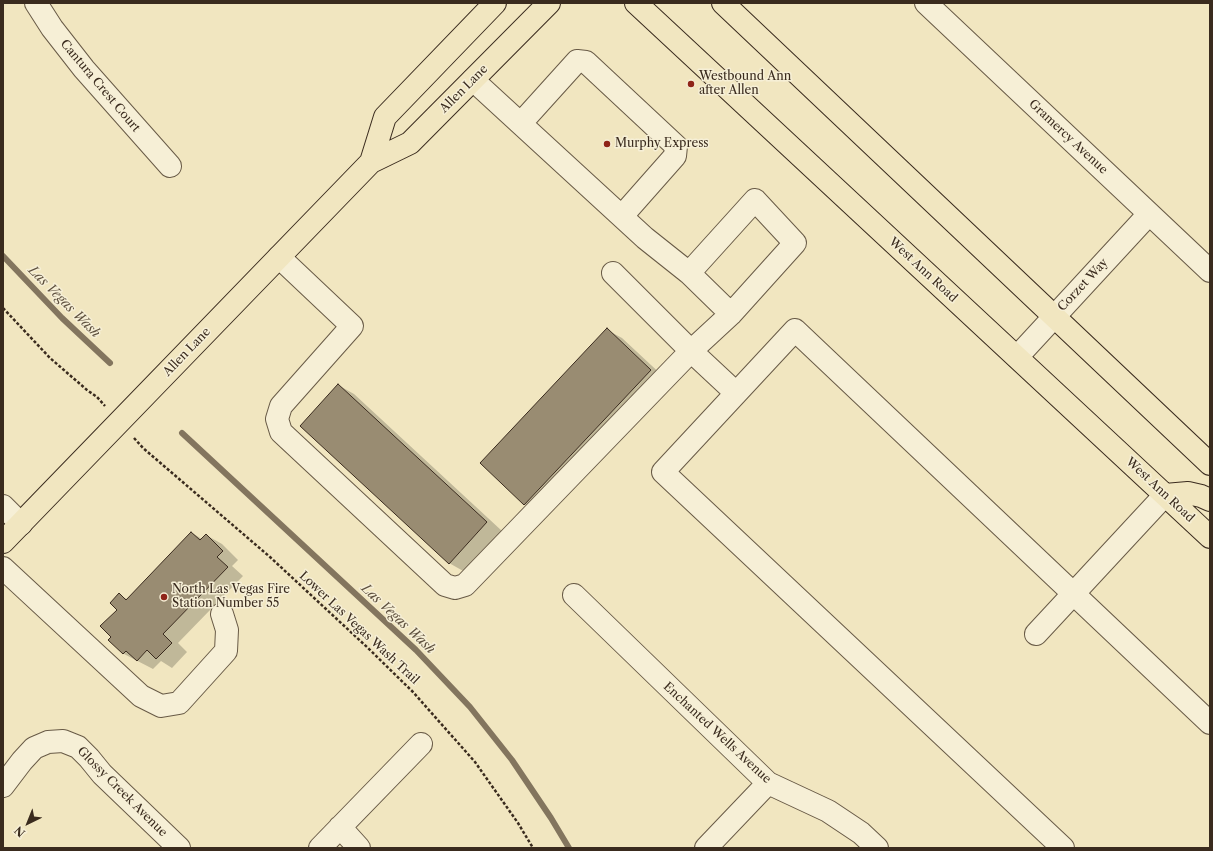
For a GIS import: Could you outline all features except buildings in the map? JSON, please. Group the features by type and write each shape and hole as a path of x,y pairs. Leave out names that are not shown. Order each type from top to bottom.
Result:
{"main road":[{"name":"Allen Lane","path":"371,162 385,117 495,3"},
{"name":"Allen Lane","path":"3,542 371,162 410,143 548,3"},
{"name":"West Ann Road","path":"636,3 1210,537"},
{"path":"723,3 1210,464"},
{"path":"1165,495 1188,493 1210,500"}],"street":[{"name":"Cantura Crest Court","path":"36,3 52,28 84,69 170,166"},
{"name":"Gramercy Avenue","path":"926,3 1210,271"},
{"path":"521,123 577,61 586,62 676,146 675,156 622,216"},
{"path":"473,80 645,238 689,273 731,314"},
{"path":"279,257 352,326 281,406 277,419 282,432 445,585 455,588 465,586 691,351 731,314 794,243 755,200 689,273"},
{"name":"Corzet Way","path":"1017,357 1149,214"},
{"path":"613,273 691,351 736,393"},
{"path":"1063,848 663,472 795,330 1210,722"},
{"path":"1036,634 1165,495"},
{"path":"3,506 21,524"},
{"path":"3,568 141,696 162,706 179,703 226,651 227,630 222,614"},
{"name":"Enchanted Wells Avenue","path":"574,595 768,783 828,811 861,833 877,848"},
{"name":"Glossy Creek Avenue","path":"3,786 34,748 48,742 63,741 82,750 102,774 179,848"},
{"path":"320,848 421,744"},
{"path":"706,848 768,783"},
{"path":"340,828 359,848"}],"path":[{"path":"3,308 50,358 97,397"},
{"name":"Lower Las Vegas Wash Trail","path":"142,448 270,557 413,692 475,762 534,848"}],"waterway":[{"name":"Las Vegas Wash","path":"3,256 62,318 110,363"},
{"name":"Las Vegas Wash","path":"182,433 416,650 470,707 512,760 551,818 569,848"}],"place":[{"name":"Westbound Ann after Allen","path":"691,84"},
{"name":"Murphy Express","path":"607,144"},
{"name":"North Las Vegas Fire Station Number 55","path":"164,597"}]}
